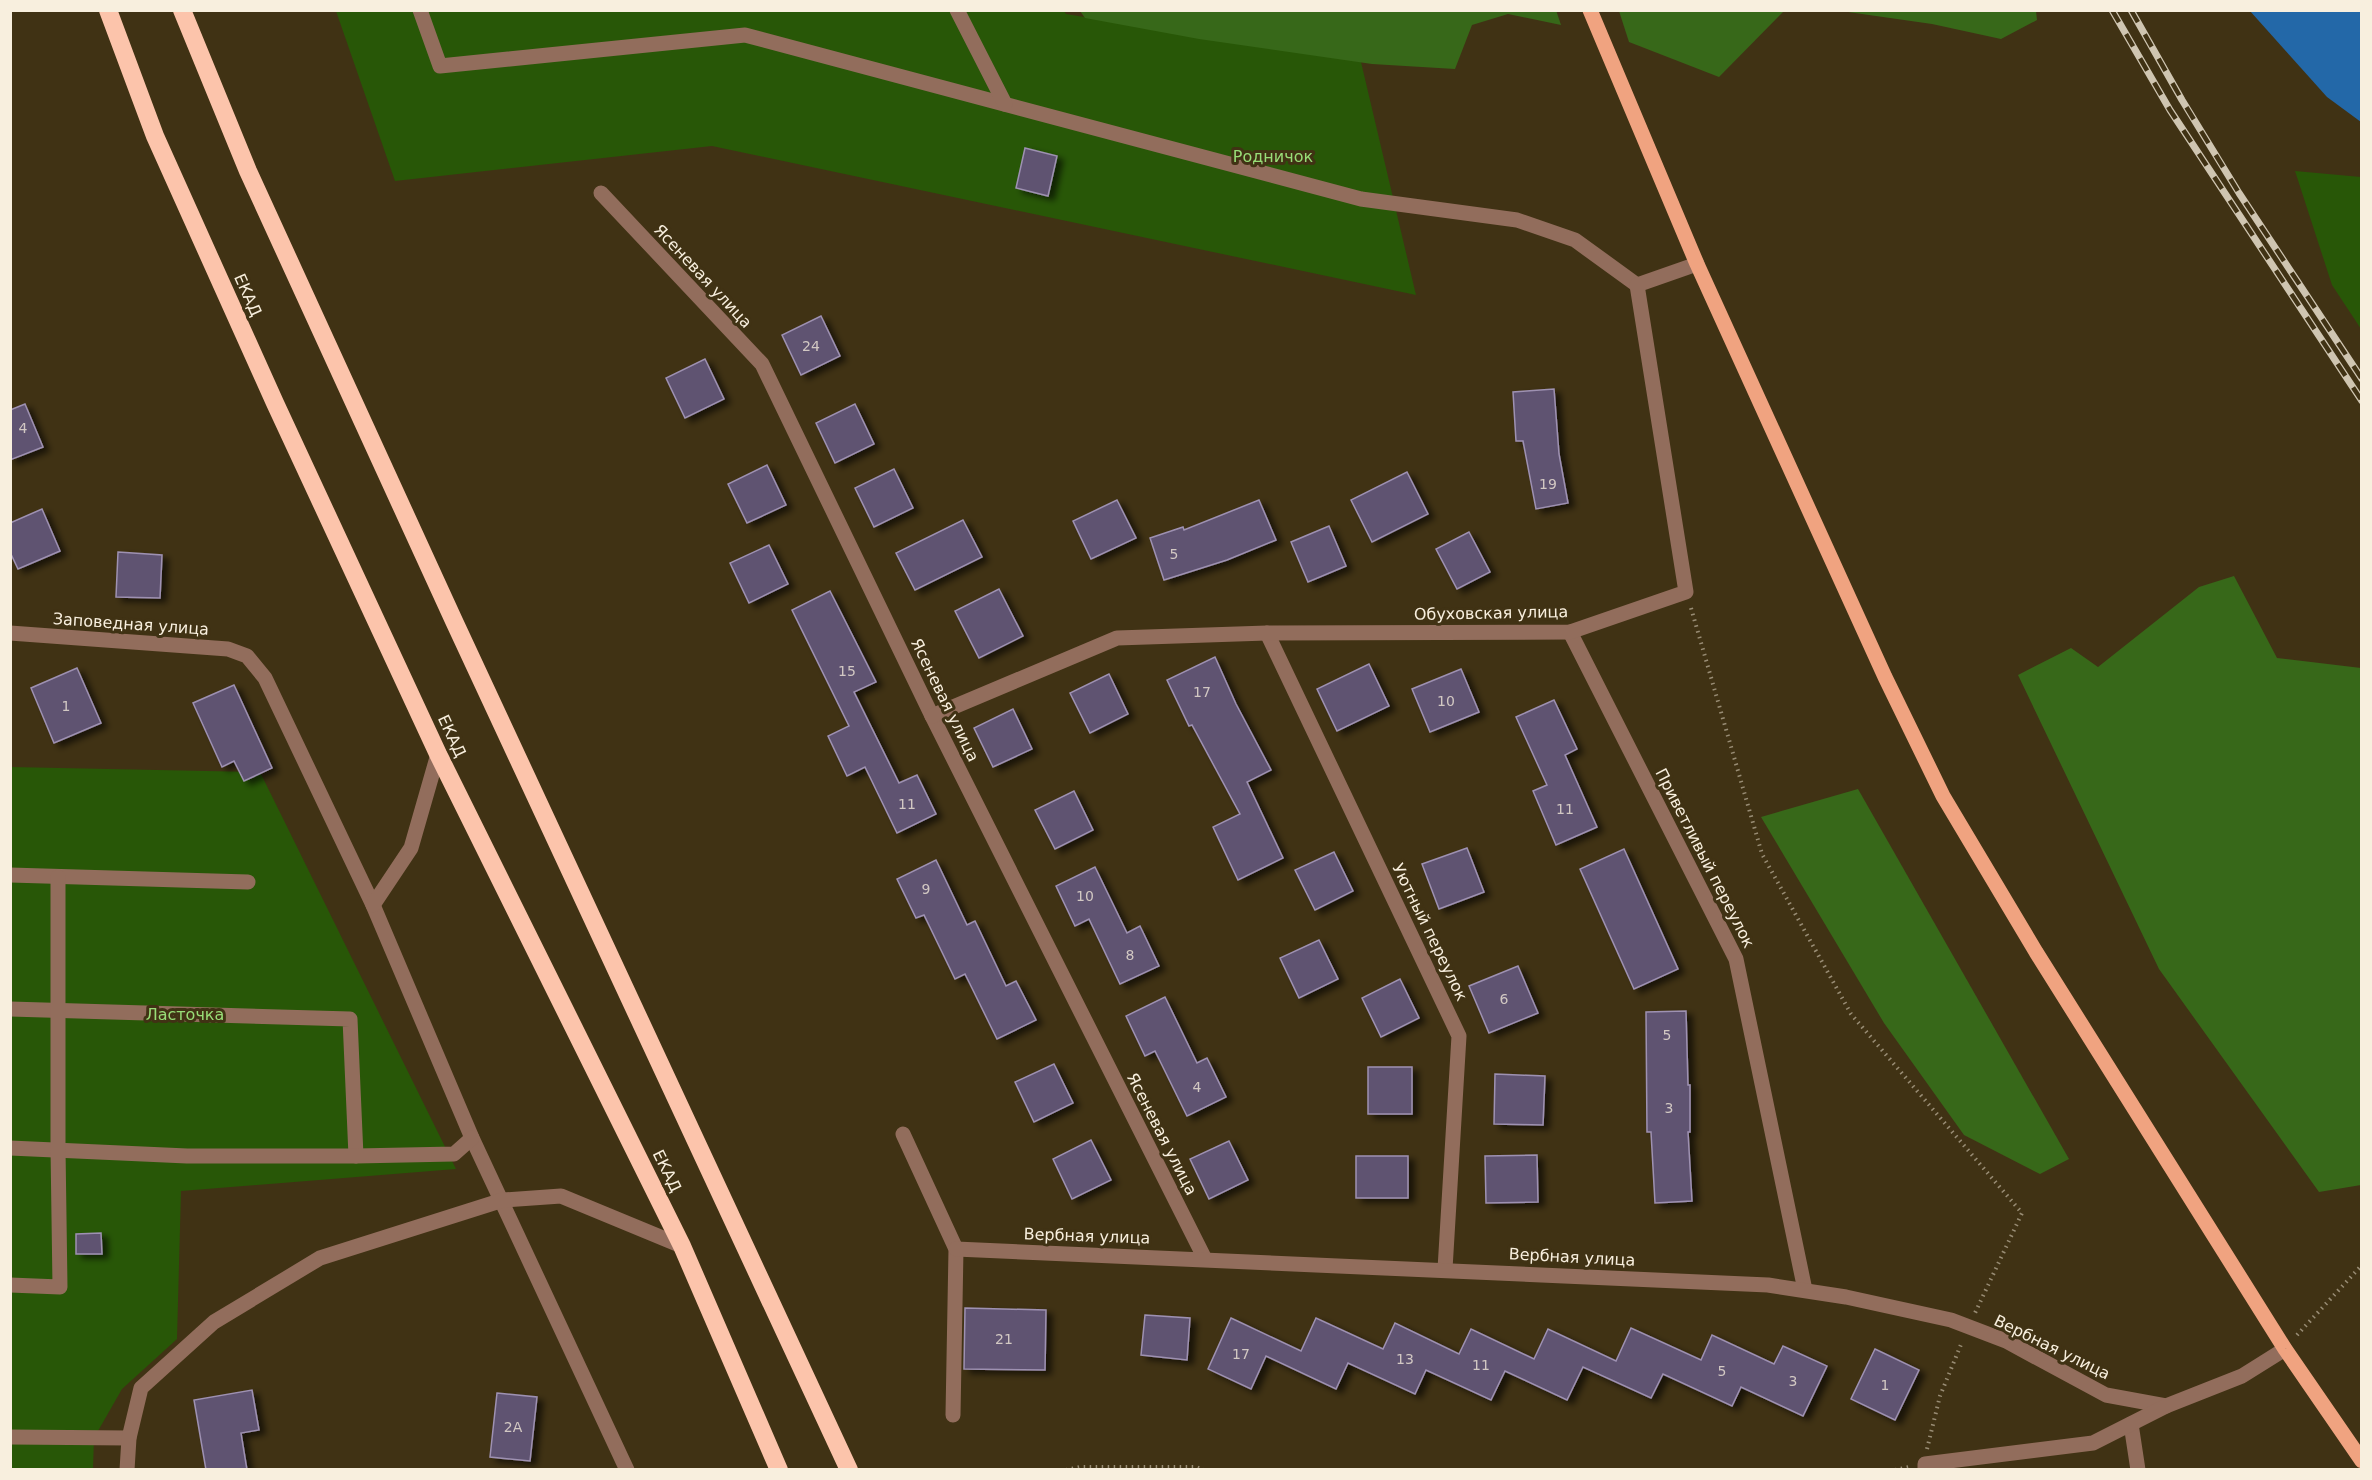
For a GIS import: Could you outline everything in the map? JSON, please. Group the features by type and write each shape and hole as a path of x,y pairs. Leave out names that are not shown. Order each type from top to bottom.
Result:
{"highway":[{"name":"ЕКАД","path":"108,10 155,136 438,754 682,1246 779,1470"},
{"path":"182,10 248,171 454,621 849,1470"}],"main road":[{"path":"1590,10 1697,264 1885,677 1943,796 2036,952 2285,1349 2361,1461"}],"street":[{"path":"420,10 440,66 745,34 1361,198 1517,220 1575,240 1637,285 1686,592"},
{"path":"957,10 1005,104"},
{"name":"Ясеневая улица","path":"601,194 762,364 932,716 1205,1259"},
{"path":"1637,285 1697,264"},
{"name":"Обуховская улица","path":"932,716 1117,638 1267,633 1570,632 1686,592"},
{"name":"Приветливый переулок","path":"1570,632 1736,959 1804,1290"},
{"name":"Заповедная улица","path":"10,633 228,649 248,656 265,678 374,904"},
{"name":"Уютный переулок","path":"1267,633 1459,1036 1445,1269"},
{"path":"438,754 411,848 374,904 472,1138 503,1200 627,1470"},
{"path":"10,875 248,882"},
{"path":"10,1286 60,1287 58,877"},
{"path":"10,1009 350,1019 356,1156"},
{"path":"903,1134 956,1249 953,1414"},
{"path":"10,1148 187,1156 454,1154 472,1138"},
{"path":"127,1470 129,1438 141,1388 214,1322 320,1258 503,1200 561,1196 682,1246"},
{"name":"Вербная улица","path":"956,1249 1768,1285 1804,1290 1951,1320 2006,1341 2106,1395 2166,1406"},
{"path":"1925,1467 2093,1443 2166,1406 2242,1376 2285,1349"},
{"path":"2132,1424 2138,1470"},
{"path":"10,1437 129,1438"}],"path":[{"path":"1686,592 1762,854 1851,1014 2022,1213 1940,1396 1928,1440 1925,1467"},
{"path":"2285,1349 2361,1265"},
{"path":"1066,1470 1091,1467 1196,1467 1204,1470"}],"green space":[{"path":"1556,10 1561,25 1508,14 1472,25 1455,69 1372,64 1199,39 1085,18 1080,11"},
{"path":"1619,10 1784,11 1719,77 1629,42"},
{"name":"Родничок","path":"336,11 1064,11 1066,14 1361,62 1416,295 712,146 395,181"},
{"path":"1841,11 2036,11 2037,20 2001,39 1932,24"},
{"path":"2295,171 2361,177 2361,329 2332,285"},
{"path":"2234,576 2277,658 2361,668 2361,1185 2319,1192 2159,969 2018,675 2071,648 2098,667 2199,587"},
{"name":"Ласточка","path":"11,767 260,772 456,1169 181,1191 177,1339 122,1389 94,1438 93,1469 11,1470"},
{"path":"1858,789 2069,1159 2040,1174 1964,1135 1884,1023 1761,817"}],"water":[{"path":"2250,11 2361,11 2361,122 2327,97"}],"building":[{"path":"1025,148 1057,156 1048,196 1016,188"},
{"path":"821,316 840,356 801,375 782,335"},
{"path":"705,359 724,399 685,418 666,378"},
{"path":"1554,389 1559,454 1568,503 1536,509 1523,441 1516,441 1513,392"},
{"path":"25,404 43,447 10,460 10,410"},
{"path":"855,404 874,444 835,463 816,423"},
{"path":"767,465 786,505 747,523 728,484"},
{"path":"894,469 913,508 874,527 855,488"},
{"path":"1407,472 1428,514 1372,542 1351,500"},
{"path":"1117,500 1136,538 1091,559 1073,521"},
{"path":"1259,500 1276,540 1227,560 1164,580 1150,538 1183,527 1184,530"},
{"path":"42,509 60,551 18,569 10,552 10,523"},
{"path":"963,520 982,557 915,590 896,553"},
{"path":"1329,526 1346,566 1308,582 1291,542"},
{"path":"1469,532 1490,572 1457,589 1436,549"},
{"path":"769,545 788,584 749,603 730,563"},
{"path":"118,552 162,555 160,598 116,597"},
{"path":"999,589 1023,636 979,658 955,611"},
{"path":"830,591 876,682 854,692 899,783 917,775 936,814 897,833 865,767 847,776 828,736 849,726 792,610"},
{"path":"1215,657 1236,704 1271,770 1247,782 1283,858 1238,880 1213,827 1240,814 1192,725 1189,726 1167,680"},
{"path":"1369,664 1389,706 1337,731 1317,689"},
{"path":"77,668 101,723 54,743 31,688"},
{"path":"1461,669 1479,712 1430,732 1412,689"},
{"path":"1109,674 1128,714 1090,733 1070,693"},
{"path":"234,685 272,768 244,781 234,761 222,767 193,703"},
{"path":"1554,700 1577,749 1565,755 1597,827 1556,845 1533,791 1547,785 1516,717"},
{"path":"1013,709 1032,749 993,767 974,728"},
{"path":"1074,791 1093,830 1055,849 1035,810"},
{"path":"1467,848 1484,892 1439,909 1422,864"},
{"path":"1624,849 1678,969 1634,989 1580,869"},
{"path":"1334,852 1353,891 1315,910 1295,870"},
{"path":"936,860 967,925 975,921 1006,986 1016,981 1036,1020 997,1039 965,974 955,979 924,915 916,918 897,879"},
{"path":"1095,867 1127,933 1140,926 1159,966 1120,984 1089,919 1075,926 1056,886"},
{"path":"1319,940 1338,979 1299,998 1280,958"},
{"path":"1518,966 1538,1013 1489,1033 1469,986"},
{"path":"1400,979 1419,1018 1381,1037 1362,998"},
{"path":"1165,997 1197,1063 1207,1058 1226,1097 1187,1116 1155,1051 1145,1056 1126,1016"},
{"path":"1686,1011 1688,1085 1690,1085 1690,1132 1688,1132 1692,1201 1655,1203 1651,1132 1647,1132 1646,1012"},
{"path":"1054,1064 1073,1103 1034,1122 1015,1082"},
{"path":"1368,1067 1412,1067 1412,1114 1368,1114"},
{"path":"1495,1074 1545,1076 1543,1125 1494,1124"},
{"path":"1091,1140 1111,1180 1072,1199 1053,1159"},
{"path":"1229,1141 1248,1180 1209,1199 1190,1159"},
{"path":"1537,1155 1538,1202 1486,1203 1485,1156"},
{"path":"1356,1156 1408,1156 1408,1198 1356,1198"},
{"path":"101,1233 102,1254 76,1254 76,1234"},
{"path":"965,1308 1046,1310 1045,1370 964,1369"},
{"path":"1145,1315 1190,1318 1187,1360 1141,1355"},
{"path":"1231,1318 1301,1351 1316,1318 1383,1349 1395,1323 1459,1354 1471,1329 1534,1359 1548,1329 1616,1361 1631,1328 1701,1360 1712,1335 1774,1364 1783,1346 1827,1366 1803,1416 1741,1387 1732,1406 1663,1374 1651,1398 1583,1367 1567,1400 1505,1371 1491,1400 1426,1370 1415,1394 1348,1363 1336,1389 1266,1356 1251,1389 1208,1369"},
{"path":"1875,1349 1919,1370 1895,1420 1851,1399"},
{"path":"252,1390 259,1430 241,1433 247,1470 206,1470 194,1400"},
{"path":"497,1393 537,1397 530,1461 490,1457"}],"railway":[{"path":"2112,10 2170,110 2362,401"},
{"path":"2131,10 2182,100 2239,193 2362,379"}]}
